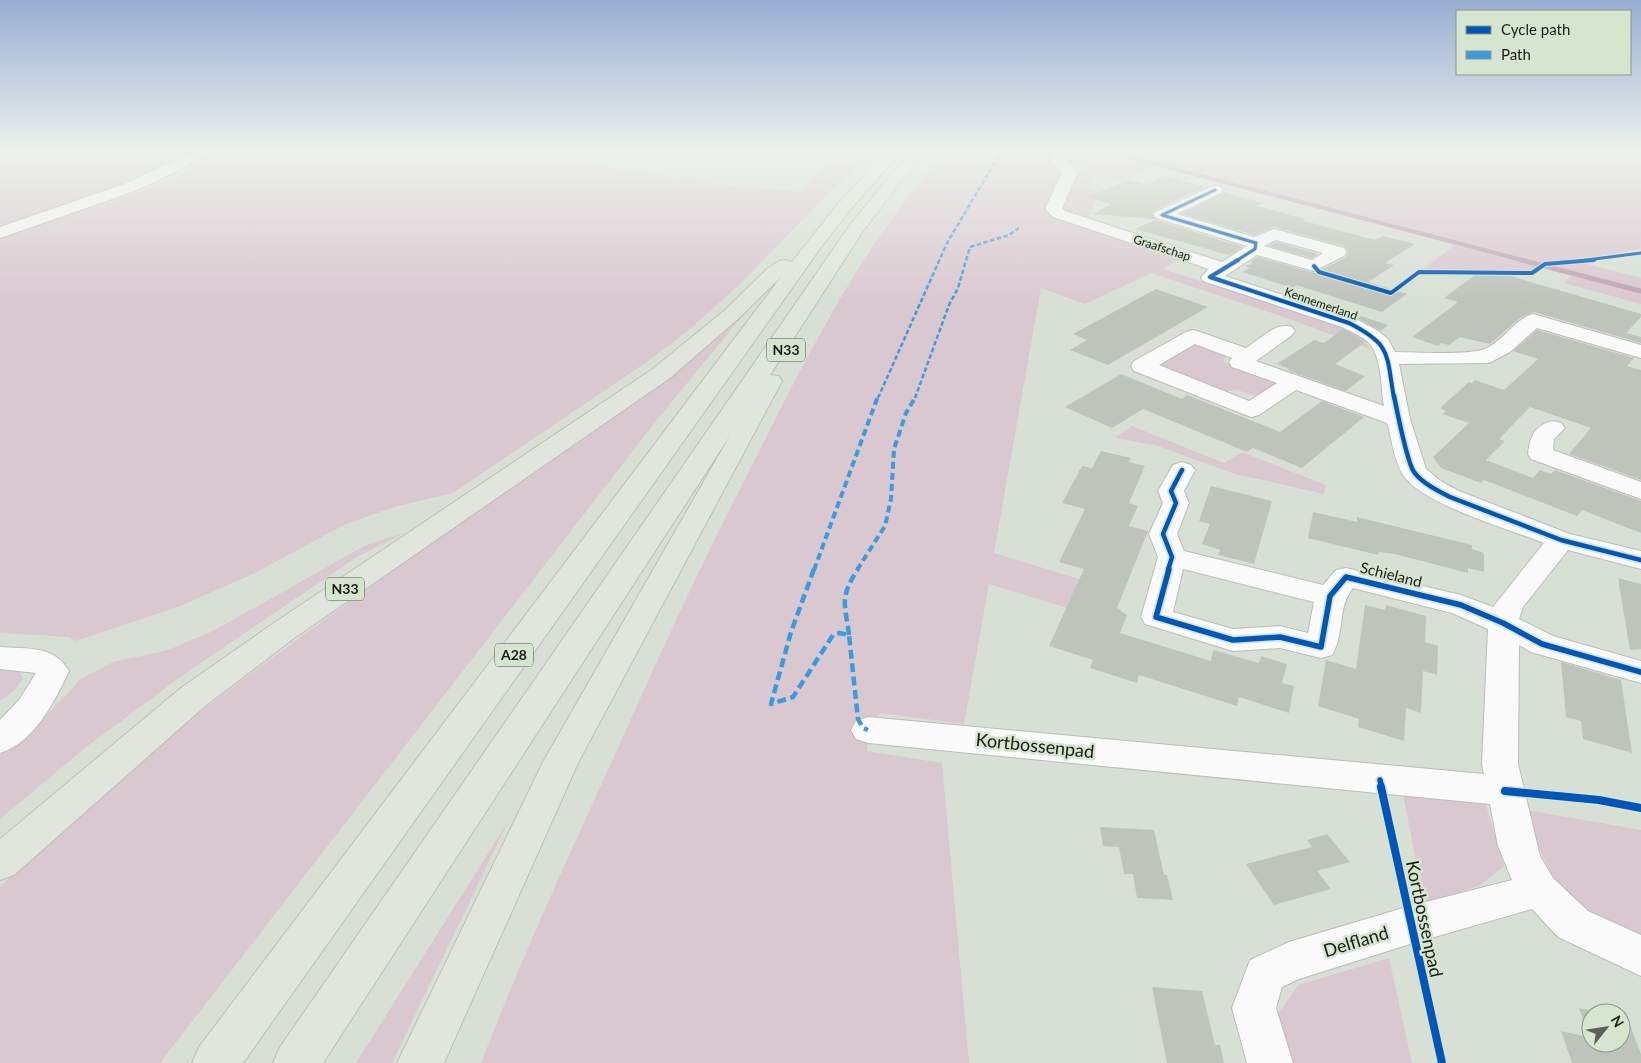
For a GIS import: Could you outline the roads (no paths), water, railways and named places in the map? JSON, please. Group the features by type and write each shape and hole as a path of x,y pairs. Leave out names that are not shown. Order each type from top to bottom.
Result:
{"highway":[{"name":"A28","path":"215,1063 813,246 849,202"},
{"path":"296,1063 818,285 877,202"},
{"name":"N33","path":"0,863 83,790 193,698 290,627 662,373 732,314 774,273 813,246"},
{"name":"N33","path":"420,1063 561,762 754,415 818,285"}],"street":[{"path":"0,233 90,202"},
{"name":"Graafschap","path":"1056,202 1053,209 1059,214 1210,268"},
{"path":"1191,202 1162,215 1256,246 1210,268"},
{"name":"Kennemerland","path":"1210,268 1360,328 1380,343 1386,358 1398,419 1414,472 1433,488 1450,497 1561,540 1641,560"},
{"path":"1386,358 1481,358 1492,356 1502,350 1533,320 1641,352"},
{"path":"1285,331 1240,362 1398,419"},
{"path":"1248,356 1193,336 1142,366 1251,410 1293,382"},
{"path":"1553,428 1542,437 1540,454 1641,491"},
{"path":"1172,556 1330,596 1322,647 1280,637 1233,640 1156,617 1172,556 1163,534 1176,503 1171,491 1182,470"},
{"path":"1561,540 1510,604 1504,616 1500,764 1505,791 1517,846 1539,890 1573,924 1641,956"},
{"name":"Schieland","path":"1330,596 1346,577 1461,605 1503,623 1542,644 1641,672"},
{"path":"0,658 44,662 53,671 44,692 31,710 0,740"},
{"name":"Kortbossenpad","path":"868,730 1505,791"},
{"name":"Delfland","path":"1270,1063 1254,1008 1265,974 1289,962 1539,890"}],"waterway":[{"path":"1299,202 1526,261"},
{"path":"1521,260 1641,291"}]}
